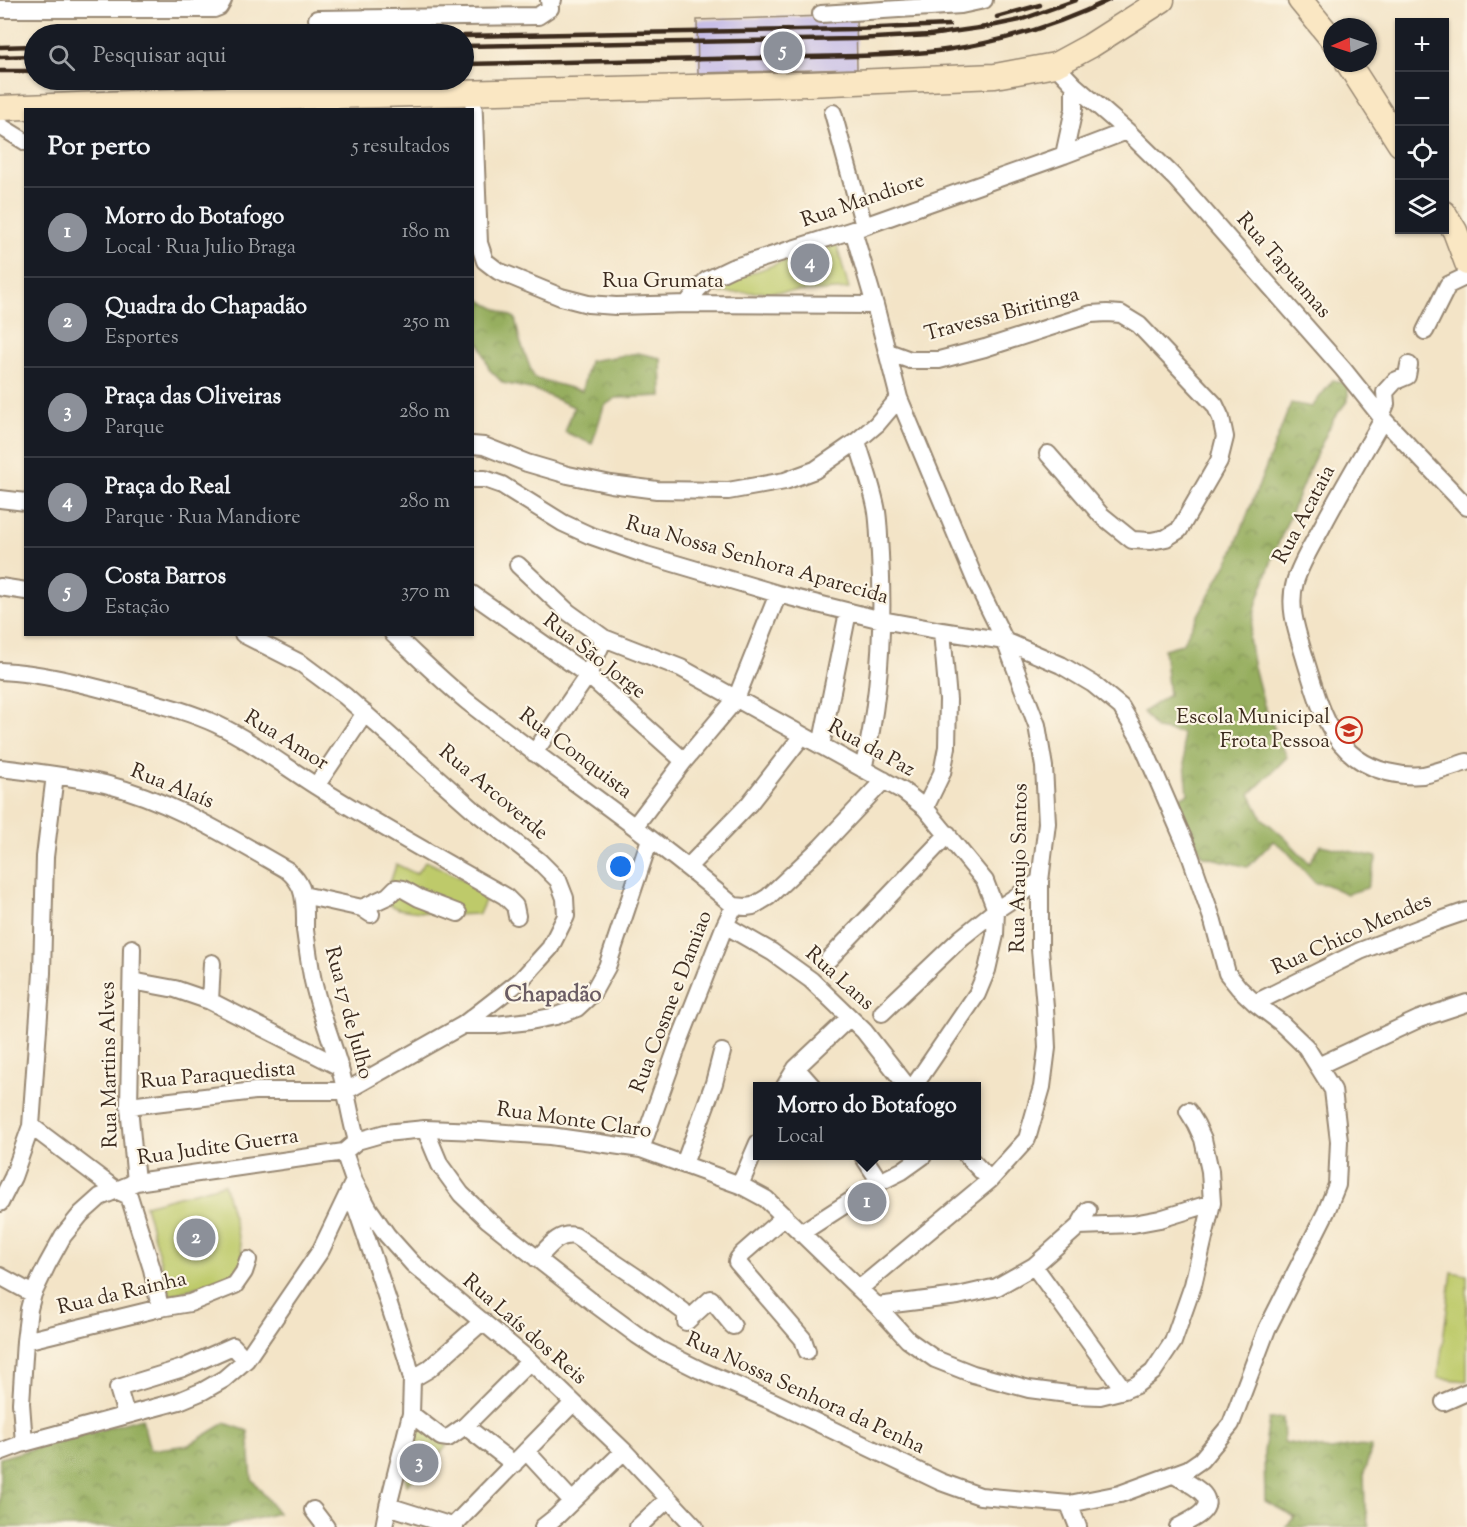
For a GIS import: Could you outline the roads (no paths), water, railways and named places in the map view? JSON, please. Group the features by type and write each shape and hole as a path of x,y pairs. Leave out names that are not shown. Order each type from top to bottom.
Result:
{"main road":[{"path":"0,108 270,98 808,84 995,76 1055,65 1162,0"},
{"path":"1300,0 1323,28"},
{"path":"1354,72 1395,136"},
{"path":"1449,221 1467,263"}],"street":[{"path":"317,19 538,16 550,8 549,0 553,0"},
{"path":"821,14 961,4 984,0"},
{"path":"0,9 214,9 221,4"},
{"name":"Rua Tapuamas","path":"1055,65 1074,85 1127,130 1175,178 1343,369 1382,417 1467,507"},
{"path":"1064,155 1074,109 1074,85"},
{"name":"Rua Grumata","path":"473,92 474,108"},
{"name":"Rua Araujo Santos","path":"833,113 875,305 899,398 976,582 1005,641 1037,725 1044,767 1047,823 1040,881 1040,949 1047,1048 1042,1087 1027,1139 990,1180 859,1289"},
{"name":"Rua Grumata","path":"474,117 479,243 485,261 498,271 561,297 588,304 616,306 875,305"},
{"path":"0,126 24,141"},
{"name":"Rua Mandiore","path":"687,304 707,280 725,270 858,228 1064,155 1127,130"},
{"path":"1425,331 1448,285 1467,276"},
{"name":"Travessa Biritinga","path":"888,352 910,360 939,360 985,348 1091,314 1121,314 1138,325 1215,405 1221,418 1225,437 1219,461 1179,530 1167,538 1151,541 1132,540 1101,516 1048,454"},
{"name":"Rua Acataia","path":"1404,374 1385,392 1386,404 1382,417 1302,563 1294,584 1292,605 1295,626 1320,706 1334,735 1351,755 1373,768 1399,775 1423,775 1467,762"},
{"path":"474,445 484,446 527,463 568,475 611,484 657,490 728,490 785,481 815,470 877,424 899,398"},
{"path":"857,441 877,512 882,620 871,738 863,769"},
{"name":"Rua Nossa Senhora Aparecida","path":"474,479 485,479 502,485 563,523 588,535 646,555 848,612 1005,641 1061,665 1093,684 1121,707 1140,738 1190,852 1213,921 1227,973 1255,1003 1280,1022 1306,1047 1333,1090 1339,1141 1337,1185 1268,1329 1231,1424"},
{"path":"0,499 24,502"},
{"name":"Rua da Paz","path":"518,565 568,612 604,638 681,668 903,791 925,808 985,881 996,910 995,935 987,970 977,994 917,1082"},
{"path":"0,587 24,591"},
{"path":"635,826 684,760 736,699 778,594"},
{"name":"Rua São Jorge","path":"474,595 588,675 684,760"},
{"path":"821,746 848,612"},
{"path":"925,808 942,773 947,747 948,700 942,631"},
{"name":"Rua Arcoverde","path":"247,636 302,664 345,696 476,812 539,861 558,880 565,898 566,916 550,948 520,980 463,1024 346,1091"},
{"name":"Rua Conquista","path":"395,636 466,700 534,753 635,826 734,906"},
{"path":"534,753 588,675 604,638"},
{"name":"Rua Amor","path":"0,670 59,679 169,707 215,724 259,748 316,786 424,851 505,896 515,906 517,916"},
{"path":"316,786 365,713"},
{"path":"688,867 749,804 802,736"},
{"name":"Rua Alaís","path":"0,768 105,784 142,796 216,829 287,870 296,878 303,895"},
{"path":"0,1203 13,1177 31,1126 42,973 45,857 55,775"},
{"path":"734,906 746,908 768,897 821,848 884,780"},
{"path":"829,959 948,834"},
{"path":"463,1024 530,1021 556,1016 577,1008 592,994 607,967 650,839"},
{"path":"882,1012 961,938 996,910 1040,881"},
{"path":"303,895 367,911 396,888 458,913"},
{"name":"Rua 17 de Julho","path":"303,895 306,939 312,977 320,1010 340,1067 357,1141"},
{"name":"Rua Cosme e Damiao","path":"641,1149 679,1042 734,906"},
{"name":"Rua Chico Mendes","path":"1255,1003 1360,951 1467,911"},
{"name":"Rua Lans","path":"725,925 772,952 811,980 864,1031 904,1082"},
{"name":"Rua Martins Alves","path":"132,948 129,1106 136,1182"},
{"path":"210,1001 212,963"},
{"path":"132,981 175,989 210,1001 340,1067"},
{"path":"1318,1066 1419,1019 1467,1003"},
{"path":"787,1082 796,1068 849,1018"},
{"path":"684,1164 714,1083 722,1052"},
{"path":"796,1068 808,1082"},
{"name":"Rua Paraquedista","path":"129,1106 255,1091 346,1091"},
{"name":"Rua Monte Claro","path":"357,1141 385,1133 425,1130 479,1131 550,1136 641,1149 740,1185 766,1198 877,1306 908,1340 935,1359 973,1374 1029,1389 1100,1396 1136,1385 1153,1372 1173,1342 1193,1285 1212,1203 1210,1171 1203,1139 1188,1111"},
{"path":"31,1126 116,1190 129,1196 152,1269 160,1308"},
{"name":"Rua Nossa Senhora da Penha","path":"425,1130 440,1165 461,1194 488,1220 638,1335 660,1350 700,1370 772,1401 941,1482 980,1496 1069,1504 1120,1494 1188,1469 1201,1460 1231,1424"},
{"path":"344,1152 357,1141"},
{"name":"Rua Judite Guerra","path":"24,1443 21,1404 25,1341 33,1294 63,1236 81,1214 100,1197 136,1182 344,1152"},
{"name":"Rua Laís dos Reis","path":"344,1152 352,1186 387,1235 413,1264 530,1361 624,1451 695,1527"},
{"path":"740,1185 753,1155"},
{"path":"865,1160 880,1182"},
{"path":"801,1233 917,1160"},
{"path":"972,1160 990,1180"},
{"path":"0,1452 24,1443 179,1401 224,1379 246,1360 291,1296 321,1250 352,1186"},
{"path":"352,1186 412,1379 411,1414 384,1527"},
{"path":"1079,1226 1133,1224 1160,1219 1212,1203"},
{"path":"877,1306 958,1296 997,1287 1034,1266 1079,1226 1088,1210"},
{"path":"785,1216 742,1254 737,1262 803,1339 807,1351"},
{"path":"537,1259 556,1240 563,1236 574,1236 683,1311 687,1322 711,1299 734,1326"},
{"name":"Rua da Rainha","path":"25,1341 160,1308 190,1303 234,1285 244,1272 248,1260"},
{"path":"1034,1266 1124,1390"},
{"path":"0,1276 33,1294"},
{"path":"412,1379 429,1369 483,1321"},
{"path":"126,1415 118,1388 183,1368 233,1346 246,1360"},
{"path":"411,1414 444,1438 451,1436 465,1426 530,1361"},
{"path":"1444,1402 1467,1392"},
{"path":"388,1506 454,1526 573,1403"},
{"path":"465,1426 514,1464"},
{"path":"526,1451 572,1501"},
{"path":"543,1527 562,1521 572,1501 624,1451"},
{"path":"1174,1475 1200,1490 1206,1497 1207,1505 1200,1514 1178,1527"},
{"path":"639,1527 668,1499"},
{"path":"1069,1504 1078,1527"},
{"path":"313,1510 326,1527"}],"railway":[{"path":"474,46 856,39 930,35 1020,20 1076,0"},
{"path":"474,64 857,56 945,50 966,47 1050,25 1109,0"},
{"path":"997,17 1040,5"},
{"path":"474,36 856,29 949,25"},
{"path":"0,47 24,46"},
{"path":"0,57 24,56"},
{"path":"0,71 24,71"}],"place":[{"name":"Costa Barros","path":"783,51"},
{"name":"Praça do Real","path":"810,263"},
{"name":"Escola Municipal Frota Pessoa","path":"1349,730"},
{"name":"Morro do Botafogo","path":"867,1202"},
{"name":"Quadra do Chapadão","path":"196,1238"},
{"name":"Praça das Oliveiras","path":"419,1463"}],"district":[{"name":"Chapadão","path":"553,996"}]}
